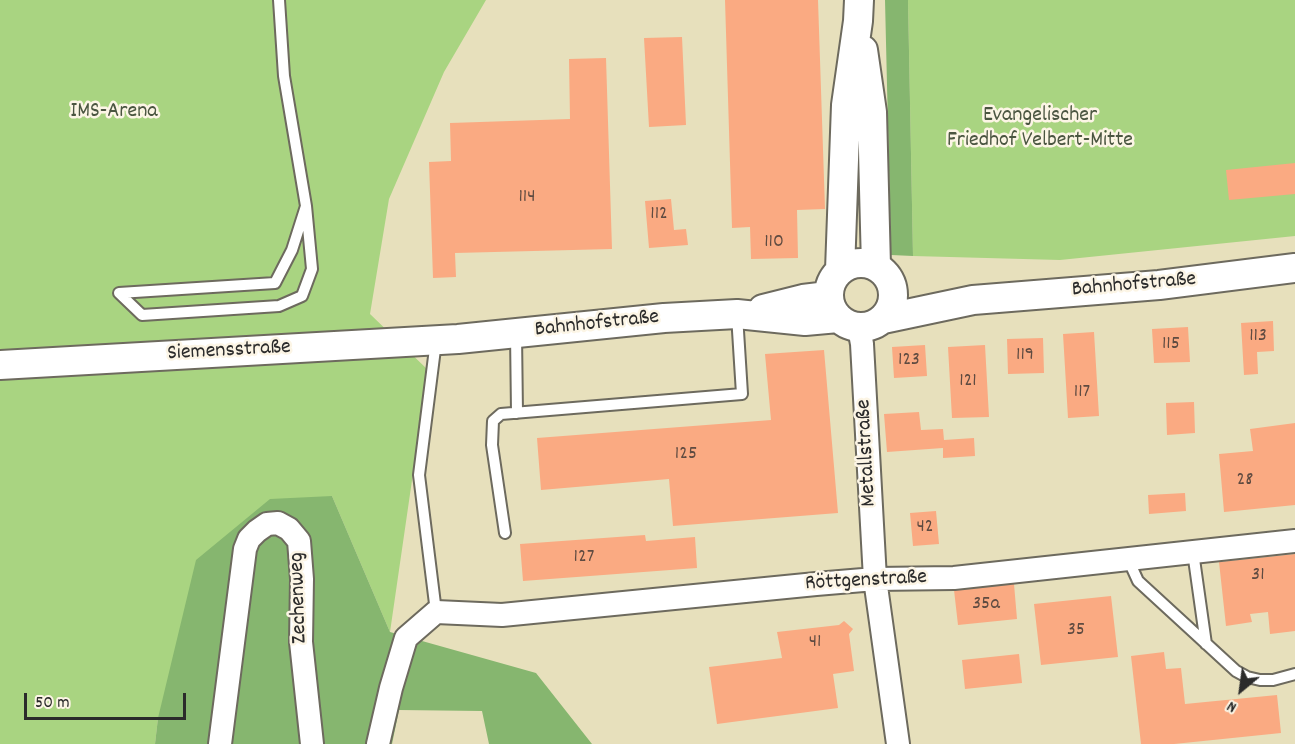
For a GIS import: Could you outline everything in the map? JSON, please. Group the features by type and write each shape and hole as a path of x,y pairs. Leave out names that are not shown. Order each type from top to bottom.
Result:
{"street":[{"path":"859,10 872,112 876,266"},
{"path":"840,270 858,263 876,266 888,276 893,289 891,307 852,315 830,285 840,270 846,105 859,10"},
{"name":"Bahnhofstraße","path":"447,340 664,318 737,314 803,299 852,315 973,300 1159,285 1295,268"},
{"name":"Bahnhofstraße","path":"893,289 973,300"},
{"name":"Metallstraße","path":"852,315 862,344 875,579 898,744"},
{"name":"Siemensstraße","path":"0,365 447,340"},
{"name":"Zechenweg","path":"220,744 245,549 249,539 257,531 267,524 278,523 290,529 298,541 302,579 301,642 312,744"},
{"name":"Röttgenstraße","path":"436,612 502,615 875,579 954,578 1295,541"},
{"path":"378,744 406,638 436,612"}],"lane":[{"path":"279,0 284,76 306,206 312,269 302,296 279,306 142,315 119,293 275,284 292,250 306,206"},
{"path":"505,533 492,445 493,421 501,414 742,394 737,314"},
{"path":"516,334 517,413"},
{"path":"436,612 419,475 447,340"},
{"path":"1193,552 1206,644"},
{"path":"1128,559 1138,581 1236,671 1247,677 1267,680 1295,674"}],"green space":[{"name":"IMS-Arena","path":"0,0 486,0 444,72 389,199 370,314 428,370 390,632 332,496 158,718 155,744 0,744"},
{"path":"885,0 908,0 913,256 891,255"},
{"name":"Evangelischer Friedhof Velbert-Mitte","path":"908,0 1295,0 1295,236 1060,260 913,256"},
{"path":"332,496 390,632 536,673 592,744 489,744 482,711 399,710 392,744 155,744 158,718 196,560 270,499"}],"building":[{"path":"725,0 818,0 825,209 797,210 798,258 751,259 750,227 732,228"},
{"path":"682,37 686,125 649,127 644,38"},
{"path":"606,58 612,249 455,253 456,277 433,278 429,162 451,161 450,123 570,119 569,59"},
{"path":"1295,163 1295,194 1229,200 1226,170"},
{"path":"671,199 674,230 686,229 688,245 649,248 645,201"},
{"path":"1273,321 1274,351 1257,352 1258,374 1244,375 1241,323"},
{"path":"1188,327 1190,362 1154,363 1152,329"},
{"path":"1094,332 1099,416 1068,418 1063,334"},
{"path":"1043,338 1044,373 1008,374 1007,339"},
{"path":"925,345 927,376 894,378 892,347"},
{"path":"985,345 989,417 952,418 948,347"},
{"path":"824,350 838,513 673,526 669,479 541,490 537,438 771,420 765,354"},
{"path":"1194,402 1195,433 1167,435 1166,403"},
{"path":"919,412 921,430 943,429 944,440 974,438 975,456 943,458 943,448 887,452 884,414"},
{"path":"1295,423 1295,505 1224,512 1219,454 1253,451 1250,429"},
{"path":"1185,493 1186,511 1149,514 1148,495"},
{"path":"936,511 939,544 913,546 910,513"},
{"path":"645,535 646,541 695,537 697,568 523,581 520,544"},
{"path":"1295,554 1295,631 1270,634 1268,612 1250,614 1252,622 1226,626 1219,562"},
{"path":"1014,584 1017,619 958,625 954,590"},
{"path":"1111,596 1118,657 1041,665 1034,604"},
{"path":"844,621 853,629 849,634 854,671 833,674 838,708 717,724 709,667 782,658 777,632 839,625"},
{"path":"1164,652 1166,669 1181,668 1185,704 1277,695 1281,733 1174,744 1141,744 1131,656"},
{"path":"1019,654 1022,683 965,689 962,660"}]}
